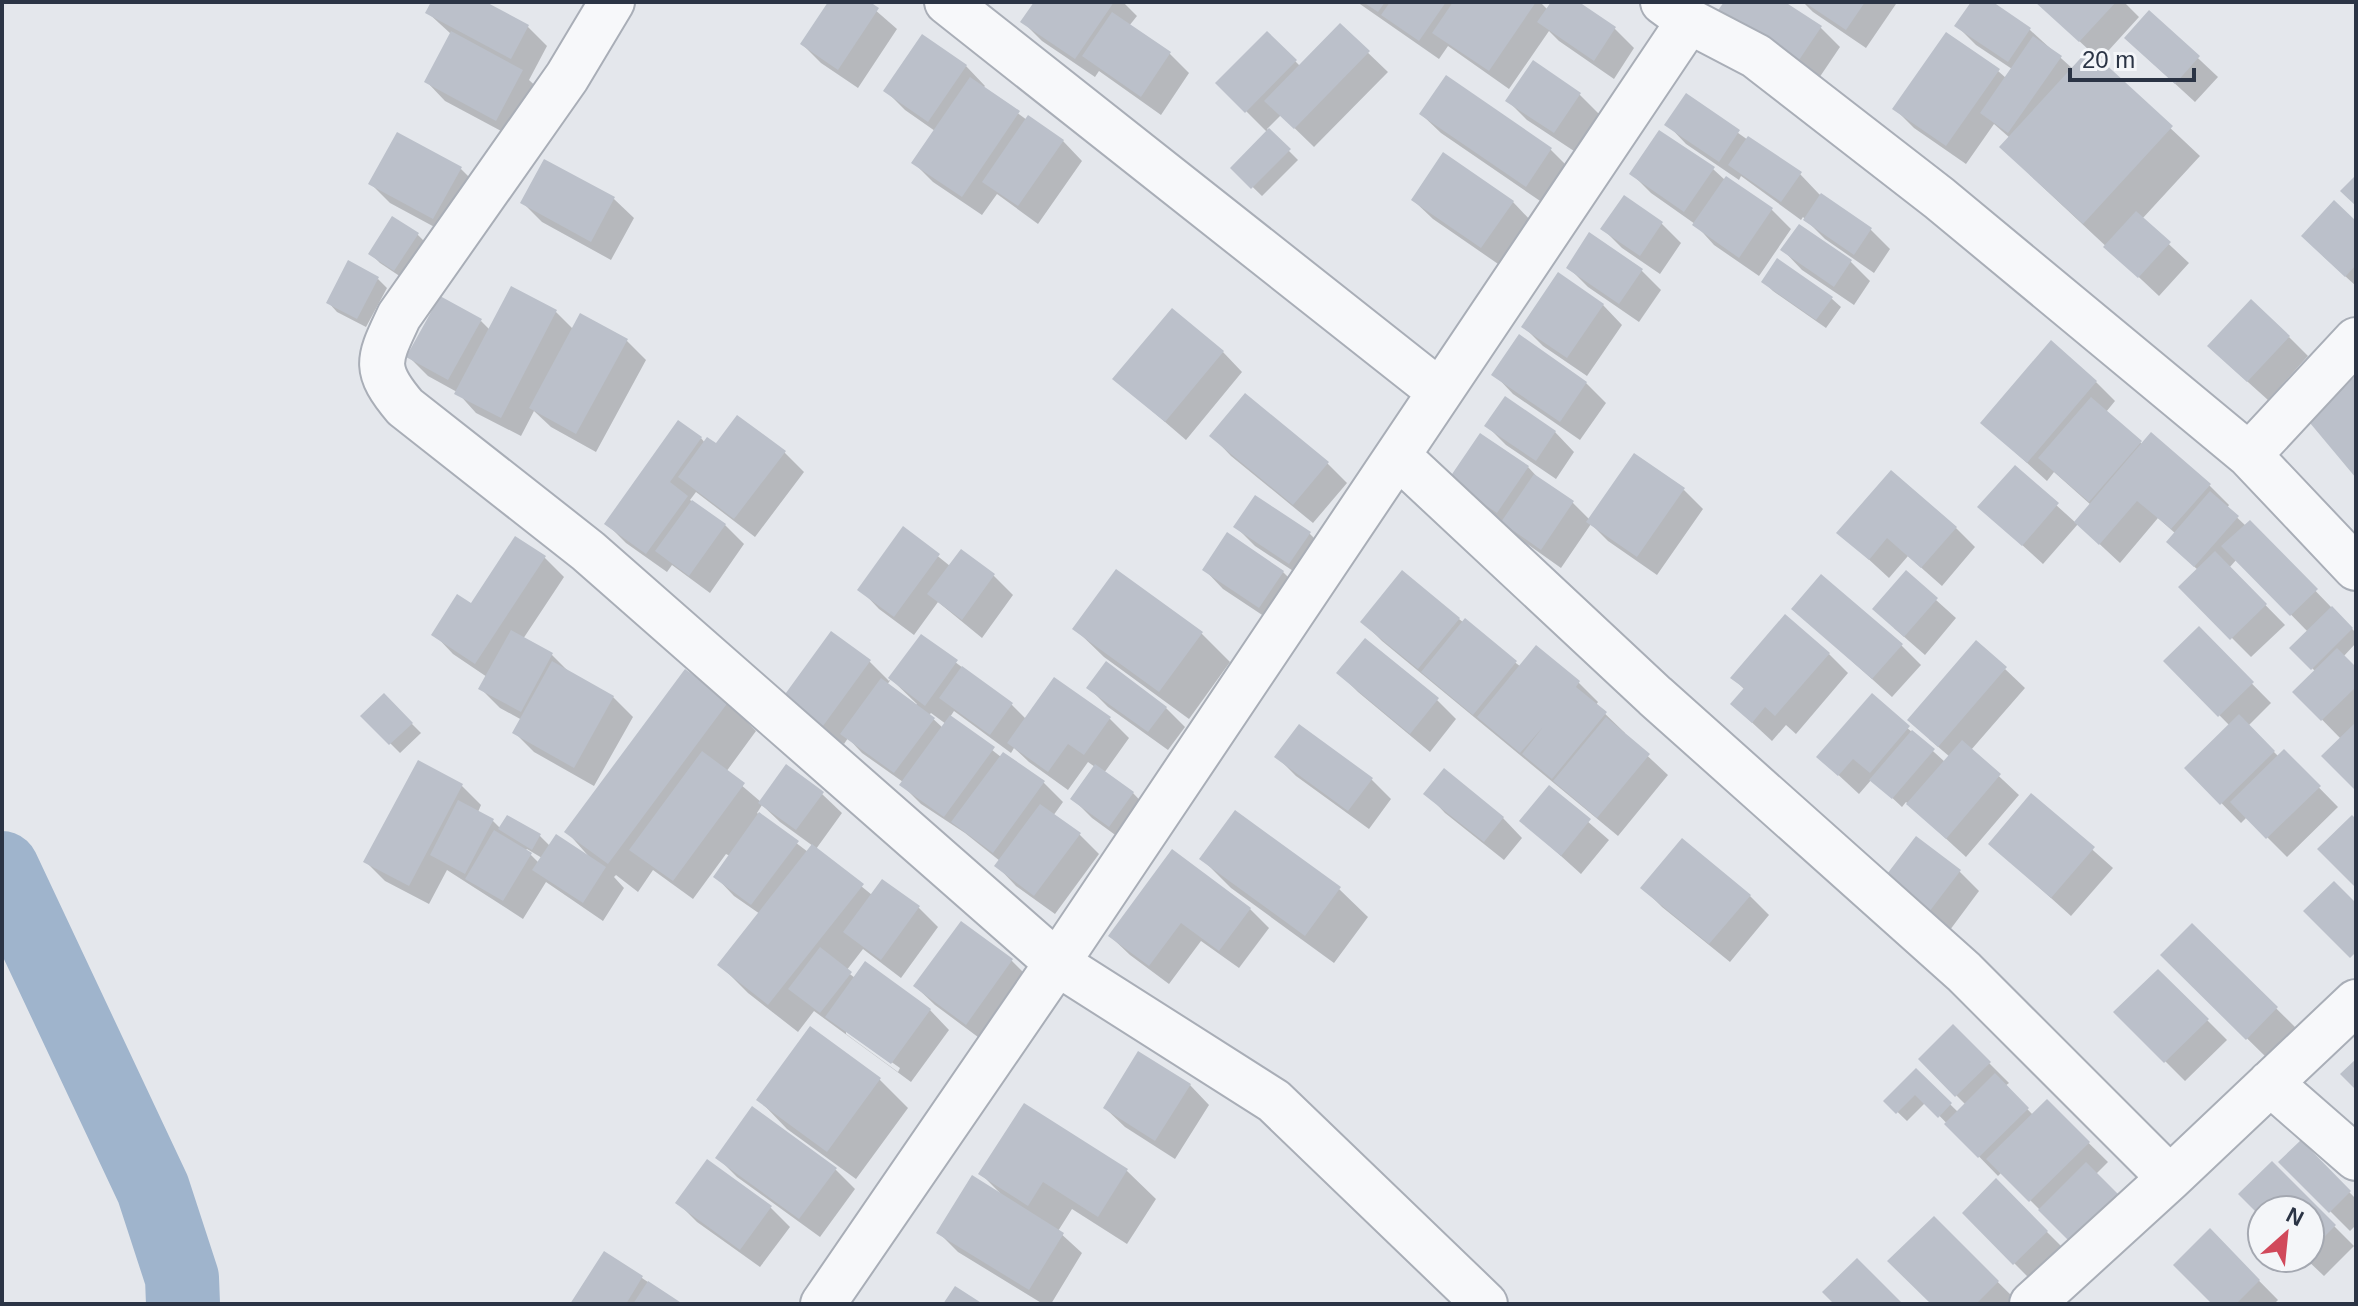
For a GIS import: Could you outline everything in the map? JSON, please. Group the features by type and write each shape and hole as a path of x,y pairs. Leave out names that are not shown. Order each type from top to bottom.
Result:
{"street":[{"path":"612,2 567,77 399,316 384,347 380,365 386,385 405,407 588,551 1057,963 1274,1101 1485,1304"},
{"path":"947,2 1439,391"},
{"path":"823,1304 1398,456 1676,12 1756,56 1939,198 2249,455 2356,568"},
{"path":"2249,455 2356,340"},
{"path":"1398,456 1655,696 1964,972 2170,1178"},
{"path":"2032,1304 2356,1002"},
{"path":"2270,1083 2356,1158"}],"building":[{"path":"431,2 486,2 529,25 511,59 425,13"},
{"path":"828,2 870,2 879,8 838,70 800,44"},
{"path":"1034,2 1114,2 1075,59 1020,22"},
{"path":"1363,2 1385,2 1378,12"},
{"path":"1390,2 1446,2 1419,41 1381,15"},
{"path":"1453,2 1536,2 1489,71 1432,33"},
{"path":"1551,2 1579,2 1616,27 1594,61 1537,22"},
{"path":"1724,2 1785,2 1822,26 1795,66 1716,13"},
{"path":"1804,2 1865,2 1846,30"},
{"path":"1971,2 1993,2 2031,28 2008,62 1954,26"},
{"path":"2035,2 2116,2 2079,42"},
{"path":"2149,10 2200,56 2175,84 2124,38"},
{"path":"1112,12 1171,52 1141,97 1082,56"},
{"path":"1340,23 1370,51 1294,129 1264,101"},
{"path":"451,31 523,70 496,121 424,82"},
{"path":"1267,31 1297,60 1245,113 1215,83"},
{"path":"1946,32 2000,69 1946,146 1892,109"},
{"path":"922,34 967,65 928,122 883,91"},
{"path":"2033,36 2062,56 2008,133 1980,113"},
{"path":"2089,49 2173,126 2083,224 1999,147"},
{"path":"1533,60 1581,93 1554,133 1505,101"},
{"path":"1446,75 1552,148 1526,187 1419,114"},
{"path":"970,77 1020,111 962,197 911,163"},
{"path":"1686,93 1740,130 1719,162 1664,125"},
{"path":"1028,115 1064,140 1018,206 982,182"},
{"path":"1269,128 1291,149 1251,189 1230,168"},
{"path":"1659,130 1715,167 1684,212 1629,174"},
{"path":"397,132 462,167 433,219 368,184"},
{"path":"1748,136 1802,172 1781,202 1728,165"},
{"path":"1443,152 1514,201 1481,248 1411,200"},
{"path":"544,159 615,197 591,242 520,203"},
{"path":"2356,175 2356,206 2340,191"},
{"path":"1726,176 1773,208 1739,258 1692,225"},
{"path":"1821,193 1872,228 1854,255 1803,220"},
{"path":"1624,195 1663,222 1640,256 1600,229"},
{"path":"2334,200 2356,221 2356,265 2345,277 2301,236"},
{"path":"2136,211 2171,242 2138,278 2103,247"},
{"path":"392,216 419,233 394,271 368,254"},
{"path":"1799,224 1852,260 1834,287 1780,250"},
{"path":"1589,232 1643,269 1619,304 1566,268"},
{"path":"1777,258 1833,297 1816,320 1761,282"},
{"path":"348,260 379,277 357,319 326,303"},
{"path":"1558,272 1604,304 1567,358 1521,327"},
{"path":"511,286 557,310 501,418 454,394"},
{"path":"440,296 482,319 448,380 406,357"},
{"path":"2251,299 2290,336 2247,382 2207,346"},
{"path":"1172,308 1224,351 1165,422 1112,379"},
{"path":"580,313 628,339 576,434 529,408"},
{"path":"1519,334 1587,382 1560,422 1491,375"},
{"path":"2051,340 2097,381 2027,463 1980,423"},
{"path":"2356,376 2356,478 2305,417"},
{"path":"1245,393 1329,462 1293,505 1209,436"},
{"path":"1505,396 1556,431 1536,461 1484,426"},
{"path":"2091,397 2142,441 2089,502 2038,458"},
{"path":"737,415 786,451 734,519 678,477 707,437 716,443"},
{"path":"678,420 702,437 670,482 688,496 646,554 604,524"},
{"path":"2151,432 2211,484 2171,529 2137,501 2099,545 2074,522"},
{"path":"1480,433 1529,466 1497,513 1448,480"},
{"path":"1634,453 1685,488 1637,557 1586,522"},
{"path":"2015,465 2059,503 2022,546 1977,507"},
{"path":"1891,470 1957,527 1921,568 1887,538 1869,560 1836,533"},
{"path":"1534,474 1574,501 1541,550 1501,522"},
{"path":"2210,491 2239,516 2194,567 2166,542"},
{"path":"1255,495 1311,532 1289,564 1233,527"},
{"path":"692,500 726,524 689,576 655,551"},
{"path":"2250,520 2318,589 2290,616 2221,546"},
{"path":"903,526 940,554 894,617 857,590"},
{"path":"1227,532 1284,571 1259,608 1202,570"},
{"path":"515,536 546,556 475,664 431,635 457,594 471,603"},
{"path":"961,549 995,574 962,620 927,594"},
{"path":"2215,551 2267,604 2230,640 2178,587"},
{"path":"1116,569 1203,632 1159,692 1072,629"},
{"path":"1402,570 1460,618 1418,669 1360,622"},
{"path":"1906,570 1938,598 1904,637 1872,609"},
{"path":"1821,574 1903,644 1872,679 1791,609"},
{"path":"2332,606 2353,628 2311,670 2289,648"},
{"path":"1785,614 1830,653 1775,716 1765,707 1752,723 1730,704 1744,688 1730,678"},
{"path":"1465,618 1517,661 1473,715 1421,672"},
{"path":"2199,626 2254,682 2218,717 2163,661"},
{"path":"511,630 553,653 521,712 478,689"},
{"path":"831,631 871,660 823,726 783,697"},
{"path":"921,634 958,660 925,706 888,678"},
{"path":"1365,638 1439,698 1410,734 1336,673"},
{"path":"1976,640 2007,667 1938,747 1907,720"},
{"path":"1536,645 1580,681 1576,687 1607,712 1552,779 1522,754 1543,727 1520,753 1477,717"},
{"path":"2337,648 2356,667 2356,687 2321,721 2292,692"},
{"path":"552,661 614,696 574,768 512,733"},
{"path":"1106,661 1167,707 1148,732 1086,688"},
{"path":"962,666 1013,703 990,735 939,698"},
{"path":"685,669 729,701 608,864 564,832"},
{"path":"1054,677 1111,717 1084,755 1068,744 1048,772 1007,743"},
{"path":"881,678 935,718 894,773 840,734"},
{"path":"384,693 413,723 389,745 360,716"},
{"path":"1872,693 1910,726 1870,773 1853,759 1838,776 1816,757"},
{"path":"2239,714 2275,751 2220,805 2184,768"},
{"path":"950,715 995,747 944,817 899,785"},
{"path":"1606,717 1650,754 1597,818 1553,781"},
{"path":"2356,722 2356,791 2321,756"},
{"path":"1299,724 1373,778 1348,811 1274,757"},
{"path":"1912,730 1935,749 1892,799 1869,780"},
{"path":"1962,740 2001,774 1946,839 1906,804"},
{"path":"2284,749 2321,786 2266,839 2230,802"},
{"path":"702,751 745,783 673,881 629,850"},
{"path":"1003,752 1045,781 993,853 951,822"},
{"path":"418,760 463,784 409,886 363,862"},
{"path":"786,764 824,792 796,830 758,803"},
{"path":"1095,764 1134,792 1109,827 1070,799"},
{"path":"1444,768 1504,817 1484,842 1423,794"},
{"path":"1549,785 1591,819 1561,856 1519,821"},
{"path":"2031,793 2095,847 2051,898 1988,844"},
{"path":"458,800 494,819 465,874 430,855"},
{"path":"1040,804 1081,833 1034,896 994,866"},
{"path":"1235,810 1341,887 1305,936 1199,859"},
{"path":"759,812 799,841 751,905 713,877"},
{"path":"507,815 541,834 532,850 498,829"},
{"path":"2352,815 2356,819 2356,888 2317,849"},
{"path":"494,830 532,853 503,901 465,879"},
{"path":"556,834 606,867 583,903 532,870"},
{"path":"1916,836 1961,870 1926,916 1881,882"},
{"path":"1682,838 1751,895 1709,944 1640,888"},
{"path":"812,844 864,884 768,1005 717,965"},
{"path":"1172,849 1251,908 1219,951 1181,923 1149,966 1108,936"},
{"path":"882,879 920,906 881,960 843,932"},
{"path":"2334,881 2356,903 2356,952 2350,958 2303,911"},
{"path":"961,921 1013,959 966,1025 913,986"},
{"path":"2192,923 2278,1007 2246,1040 2160,955"},
{"path":"820,947 852,972 820,1013 788,989"},
{"path":"865,961 931,1009 891,1064 825,1017"},
{"path":"2158,969 2209,1019 2164,1063 2113,1012"},
{"path":"1953,1024 1991,1062 1955,1097 1918,1059"},
{"path":"810,1026 881,1078 827,1152 756,1100"},
{"path":"1138,1051 1191,1084 1155,1141 1103,1108"},
{"path":"2356,1059 2356,1090 2340,1074"},
{"path":"1916,1068 1952,1103 1938,1118 1915,1095 1896,1114 1883,1101"},
{"path":"1995,1073 2029,1108 1978,1158 1944,1124"},
{"path":"2047,1099 2090,1142 2029,1202 1986,1159"},
{"path":"1024,1103 1128,1169 1098,1217 1043,1182 1028,1206 978,1174"},
{"path":"752,1106 837,1168 799,1219 715,1158"},
{"path":"2301,1140 2351,1191 2329,1213 2326,1210 2326,1194 2310,1194 2278,1162"},
{"path":"707,1159 772,1206 740,1250 675,1203"},
{"path":"2272,1161 2305,1194 2246,1194 2246,1202 2238,1194"},
{"path":"2086,1162 2121,1197 2073,1245 2038,1210"},
{"path":"972,1175 1064,1233 1029,1290 936,1233"},
{"path":"1996,1178 2048,1231 2013,1265 1962,1213"},
{"path":"2326,1215 2336,1225 2326,1235"},
{"path":"1934,1216 1999,1281 1976,1304 1931,1304 1887,1261"},
{"path":"2210,1228 2246,1265 2246,1274 2254,1274 2260,1280 2236,1304 2212,1304 2173,1265"},
{"path":"604,1251 643,1276 626,1304 570,1304"},
{"path":"1857,1258 1903,1304 1834,1304 1822,1292"},
{"path":"648,1281 683,1304 633,1304"},
{"path":"955,1286 983,1304 943,1304"}],"waterway":[{"path":"2,868 153,1189 182,1278 183,1304"}]}
